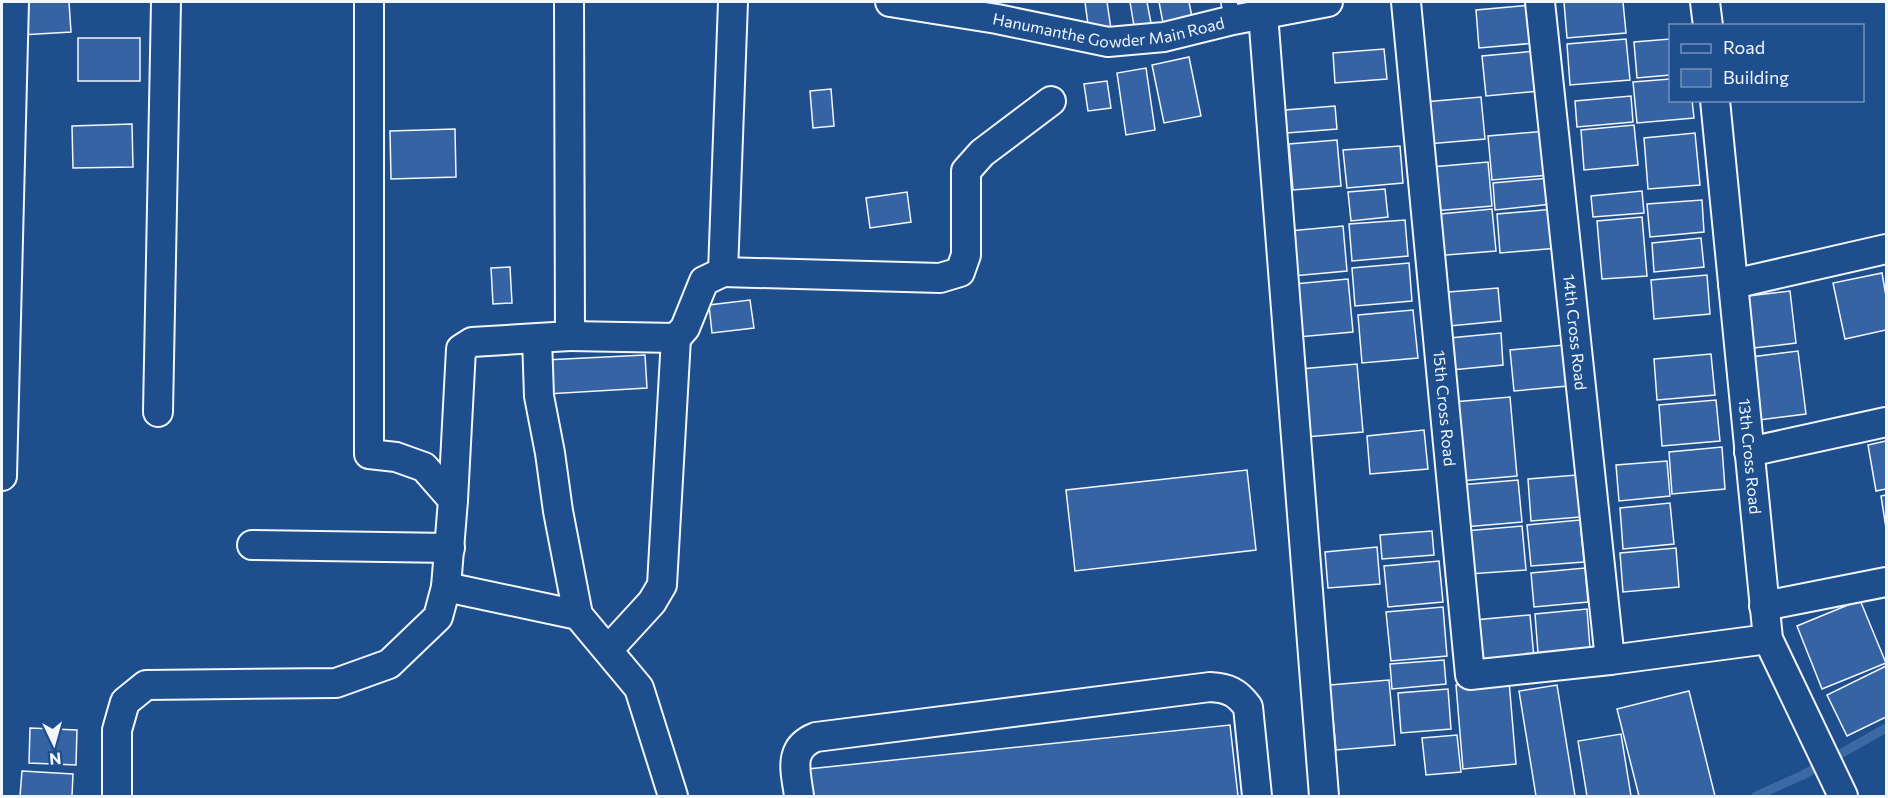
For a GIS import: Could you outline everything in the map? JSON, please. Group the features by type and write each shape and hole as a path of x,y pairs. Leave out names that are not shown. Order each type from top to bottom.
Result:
{"street":[{"path":"2,476 4,322 14,2"},
{"path":"158,412 166,2"},
{"path":"369,2 369,454 396,457 424,467 453,500"},
{"path":"569,2 570,336"},
{"path":"723,272 733,2"},
{"name":"Hanumanthe Gowder Main Road","path":"890,2 998,19 1108,42 1164,37 1231,11 1263,14 1318,2"},
{"name":"15th Cross Road","path":"1406,2 1470,675 1610,660"},
{"name":"14th Cross Road","path":"1540,2 1610,660"},
{"path":"1705,2 1708,24"},
{"path":"1263,14 1324,796"},
{"path":"608,650 652,602 662,585 676,338 686,328 704,281 723,272 940,278 960,272 966,255 966,171 982,153 1051,100"},
{"name":"13th Cross Road","path":"1715,102 1768,639 1843,796"},
{"path":"1733,284 1887,249"},
{"path":"117,796 117,730 124,702 146,685 336,683 389,664 438,617 446,587 450,548 461,348 472,342 570,336 676,338"},
{"path":"537,339 539,396 578,615 639,688 673,796"},
{"path":"1749,452 1887,422"},
{"path":"252,545 450,548"},
{"path":"1764,606 1887,582"},
{"path":"446,587 578,615"},
{"path":"1610,660 1768,639"},
{"path":"799,796 795,762 798,751 805,741 816,737 1210,687 1225,688 1240,695 1248,706 1257,796"}],"building":[{"path":"19,2 69,2 71,32 21,35"},
{"path":"1085,2 1107,2 1111,29 1089,32"},
{"path":"1130,2 1147,2 1151,23 1134,26"},
{"path":"1159,2 1189,2 1192,17 1163,23"},
{"path":"1564,2 1623,2 1626,33 1567,38"},
{"path":"1533,5 1536,43 1479,48 1476,10"},
{"path":"78,38 140,38 140,81 78,81"},
{"path":"1626,39 1630,80 1570,85 1567,44"},
{"path":"1669,39 1669,75 1637,78 1634,42"},
{"path":"1384,49 1387,79 1335,83 1333,53"},
{"path":"1536,51 1540,91 1486,96 1482,56"},
{"path":"1189,57 1201,116 1164,123 1152,65"},
{"path":"1146,68 1155,130 1126,135 1117,73"},
{"path":"1669,79 1669,102 1692,102 1694,118 1637,123 1633,82"},
{"path":"1107,81 1111,108 1088,111 1084,84"},
{"path":"831,89 834,126 813,128 810,91"},
{"path":"1631,96 1633,122 1577,127 1575,101"},
{"path":"1481,97 1485,139 1428,144 1424,102"},
{"path":"1335,106 1337,129 1287,133 1285,110"},
{"path":"132,124 133,167 73,168 72,126"},
{"path":"1634,125 1638,165 1584,170 1581,130"},
{"path":"455,129 456,177 391,179 390,131"},
{"path":"1546,131 1550,175 1492,180 1488,136"},
{"path":"1695,133 1700,185 1648,189 1644,138"},
{"path":"1337,140 1341,186 1293,190 1289,144"},
{"path":"1400,146 1403,183 1347,188 1343,150"},
{"path":"1488,162 1492,206 1434,211 1431,167"},
{"path":"1550,178 1552,204 1495,210 1493,183"},
{"path":"1385,189 1388,217 1351,221 1348,192"},
{"path":"1642,191 1644,213 1593,217 1591,196"},
{"path":"907,192 911,222 870,228 866,198"},
{"path":"1702,200 1704,232 1650,237 1647,204"},
{"path":"1492,209 1496,251 1434,256 1430,215"},
{"path":"1554,209 1558,248 1500,253 1497,214"},
{"path":"1642,217 1647,276 1602,279 1597,221"},
{"path":"1405,220 1408,256 1352,261 1349,224"},
{"path":"1343,226 1347,271 1293,276 1289,231"},
{"path":"1701,238 1704,267 1654,272 1652,243"},
{"path":"1409,263 1412,301 1355,306 1352,268"},
{"path":"510,267 512,303 493,304 491,268"},
{"path":"1882,273 1886,296 1886,330 1845,339 1833,283"},
{"path":"1707,275 1710,314 1654,319 1651,280"},
{"path":"1348,279 1353,332 1298,337 1294,284"},
{"path":"1498,288 1501,321 1439,327 1436,293"},
{"path":"1790,291 1796,343 1754,348 1748,296"},
{"path":"750,300 754,328 712,333 709,305"},
{"path":"1413,310 1418,358 1362,363 1358,315"},
{"path":"1501,333 1503,365 1441,371 1439,339"},
{"path":"1564,345 1568,386 1514,391 1510,350"},
{"path":"1798,351 1806,414 1759,420 1751,357"},
{"path":"1711,354 1715,395 1657,400 1654,359"},
{"path":"645,355 647,388 547,394 545,360"},
{"path":"1357,364 1363,432 1306,437 1300,369"},
{"path":"1510,397 1517,476 1460,481 1453,402"},
{"path":"1716,400 1720,441 1662,446 1659,405"},
{"path":"1424,430 1428,469 1370,474 1367,436"},
{"path":"1886,441 1886,489 1876,491 1868,445"},
{"path":"1722,447 1725,489 1672,494 1669,452"},
{"path":"1667,461 1670,496 1619,501 1616,465"},
{"path":"1247,470 1256,550 1075,571 1066,490"},
{"path":"1577,475 1580,517 1531,521 1528,479"},
{"path":"1518,480 1522,522 1464,527 1460,485"},
{"path":"1886,495 1886,528 1881,496"},
{"path":"1670,503 1674,544 1623,549 1620,508"},
{"path":"1580,520 1584,562 1531,566 1527,525"},
{"path":"1522,526 1526,570 1469,574 1465,531"},
{"path":"1432,531 1434,555 1382,559 1380,535"},
{"path":"1377,547 1380,584 1328,588 1325,552"},
{"path":"1676,548 1679,587 1623,592 1620,553"},
{"path":"1439,561 1443,602 1388,607 1384,566"},
{"path":"1585,568 1588,602 1534,607 1531,573"},
{"path":"1860,600 1886,663 1822,689 1797,626"},
{"path":"1443,607 1447,656 1391,661 1386,612"},
{"path":"1587,609 1590,648 1538,653 1535,614"},
{"path":"1530,615 1534,658 1478,663 1474,620"},
{"path":"1444,660 1446,684 1392,689 1390,664"},
{"path":"1886,666 1886,717 1847,736 1827,695"},
{"path":"1389,680 1395,745 1336,750 1330,685"},
{"path":"1509,681 1516,764 1463,769 1456,685"},
{"path":"1557,685 1575,796 1536,796 1519,691"},
{"path":"1448,689 1451,729 1401,733 1398,693"},
{"path":"1689,691 1715,796 1639,796 1617,709"},
{"path":"1230,725 1238,796 811,796 808,769"},
{"path":"30,728 77,730 76,765 29,763"},
{"path":"1621,734 1631,796 1587,796 1578,741"},
{"path":"1457,735 1461,772 1426,775 1422,738"},
{"path":"22,771 73,774 72,796 20,796"}],"waterway":[{"path":"1756,796 1803,775 1886,728"}]}
